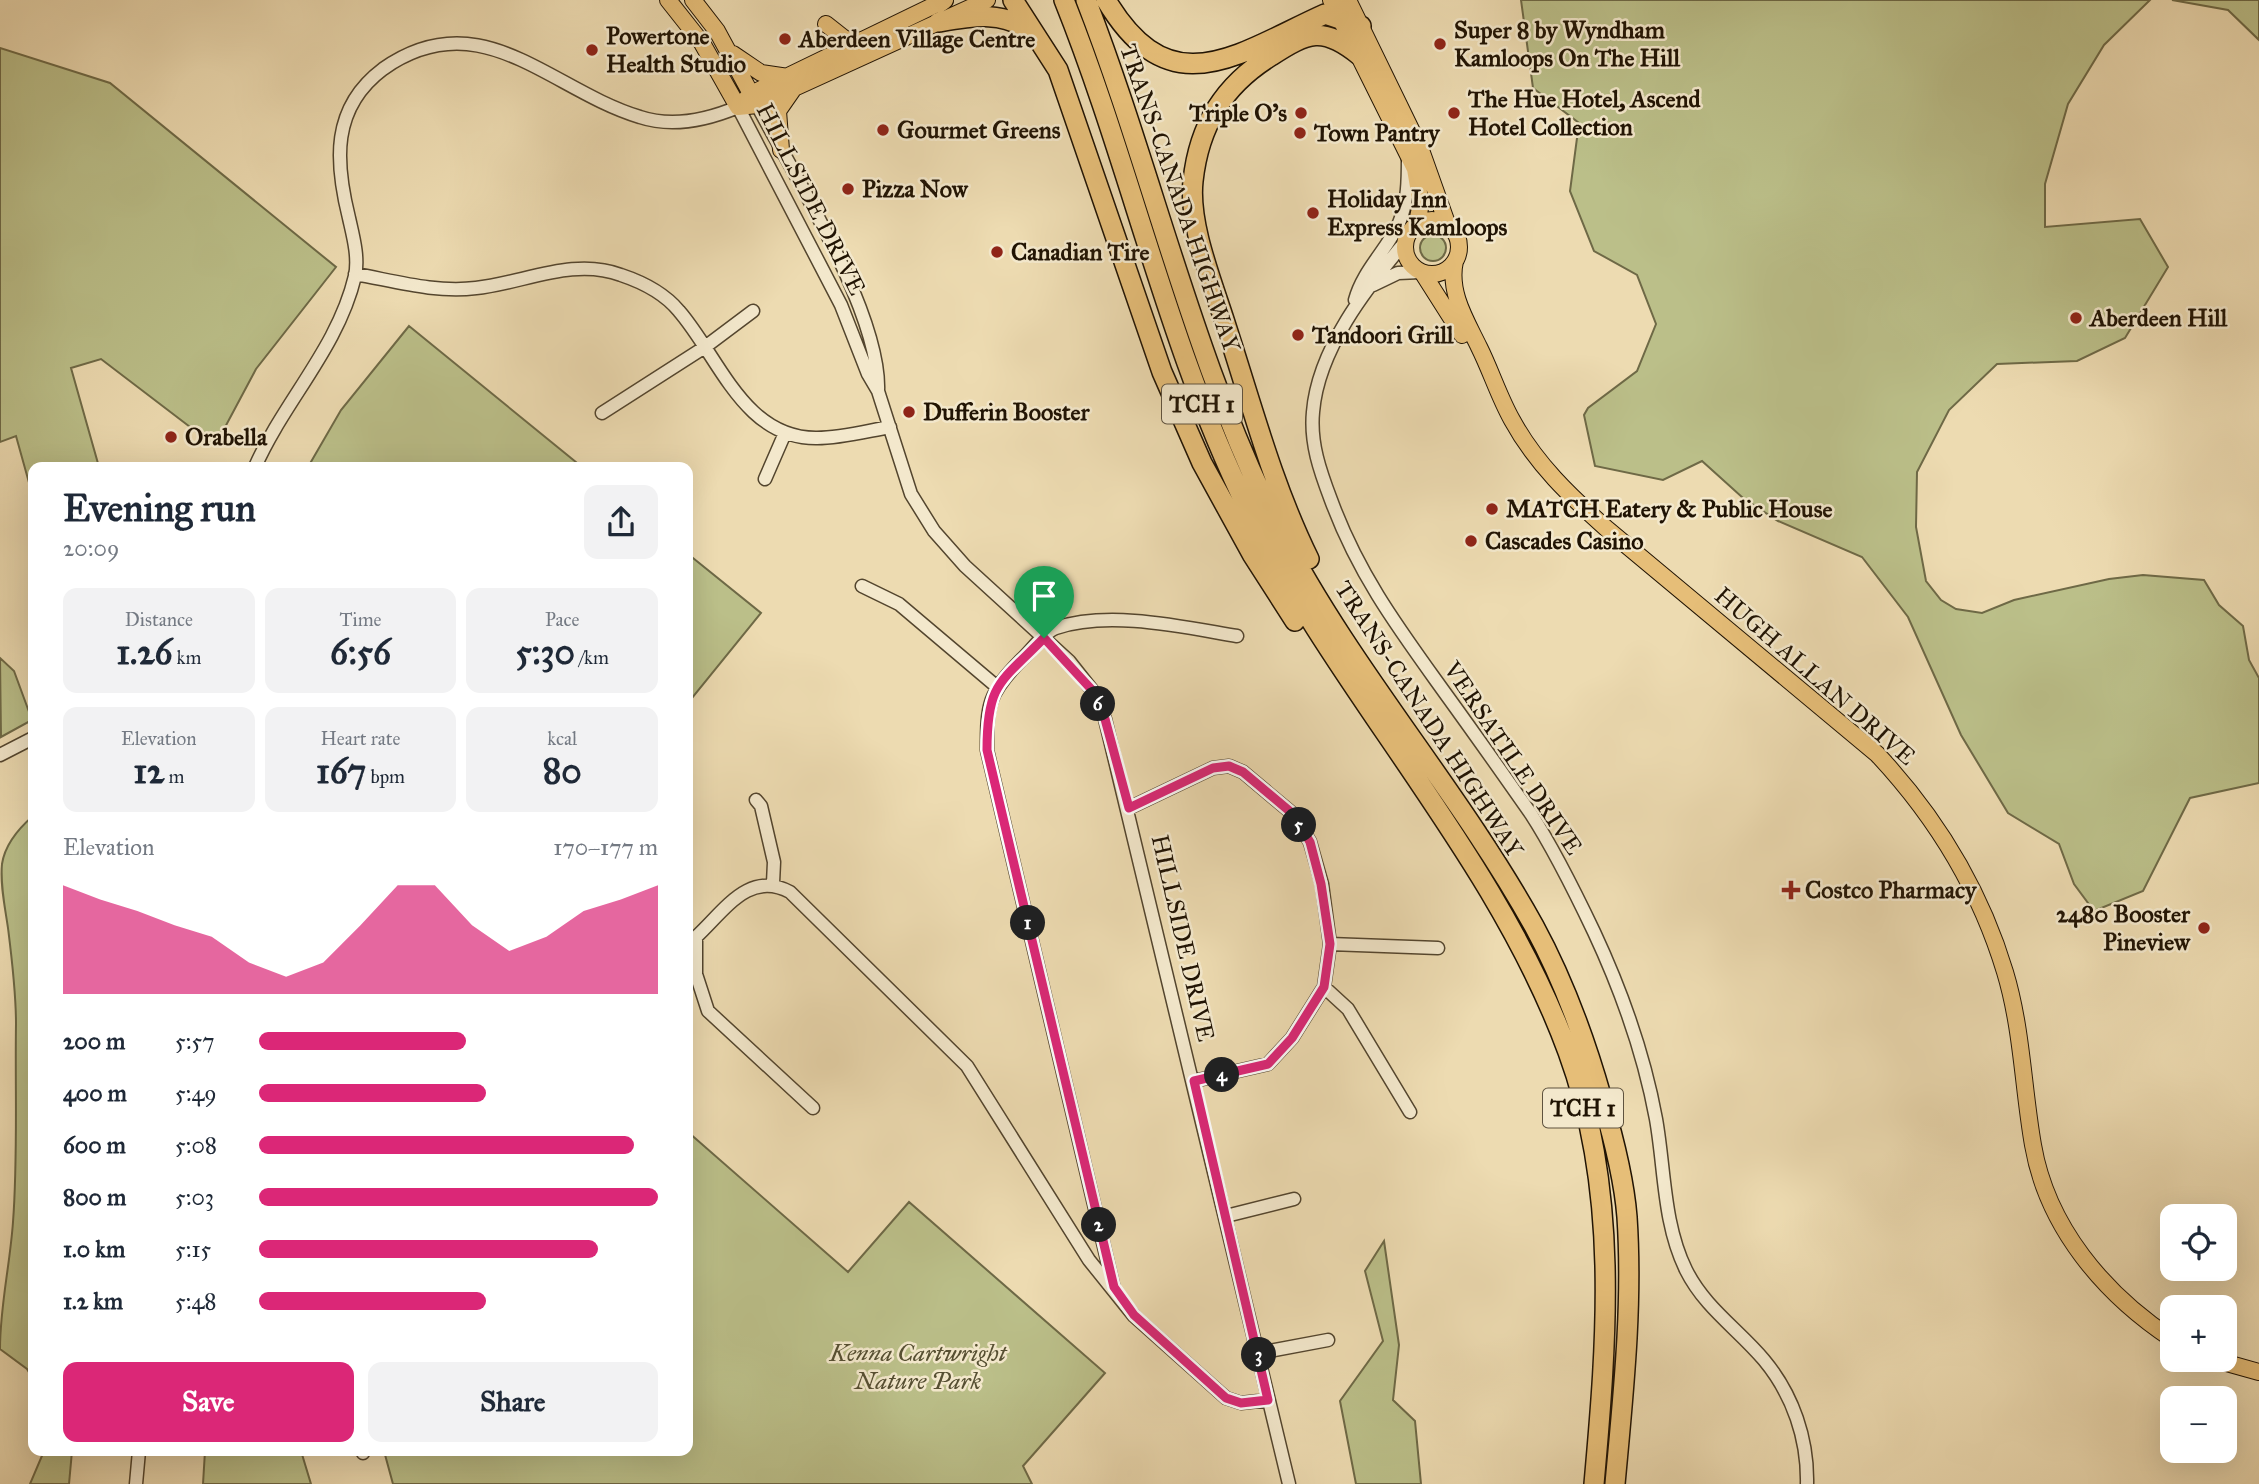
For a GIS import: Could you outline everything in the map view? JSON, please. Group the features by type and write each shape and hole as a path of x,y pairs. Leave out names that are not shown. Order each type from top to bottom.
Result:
{"highway":[{"path":"1013,0 1040,38 1058,70 1162,372 1202,463 1280,600 1313,647 1368,711"},
{"path":"1050,0 1085,89 1114,141"},
{"name":"TRANS-CANADA HIGHWAY","path":"1064,0 1114,141 1188,366 1219,448 1292,594 1516,937 1569,1055 1591,1138 1602,1213 1607,1300 1594,1484"},
{"name":"TRANS-CANADA HIGHWAY","path":"1086,0 1128,113 1234,430 1280,531 1355,654 1476,831 1534,926 1564,986 1587,1045 1611,1130 1627,1215 1627,1302 1615,1484"},
{"path":"1106,0 1139,43 1161,57 1182,64 1223,61 1340,5 1361,26"},
{"path":"1290,30 1305,18 1316,0"},
{"path":"941,6 972,16 1000,16 1021,24 1040,38"},
{"path":"1355,654 1336,606 1310,562 1281,496 1206,261 1195,217 1192,184 1199,145 1211,115 1241,76 1309,35 1331,36 1359,55"}],"main road":[{"name":"HILLSIDE DRIVE","path":"668,0 702,43 738,107"},
{"name":"HILLSIDE DRIVE","path":"693,0 728,50 754,99"},
{"path":"781,150 778,110 792,81 823,60 941,6 987,0"},
{"path":"1340,5 1359,55 1415,169 1421,204 1416,226 1405,240 1406,256 1421,272 1436,274 1455,261 1457,239 1448,226 1421,150 1361,26"},
{"path":"738,107 941,6"},
{"path":"823,60 834,44 826,23 845,39 864,41"},
{"path":"728,50 761,72 792,81"},
{"path":"1416,226 1432,220 1448,226"},
{"name":"HUGH ALLAN DRIVE","path":"1455,261 1452,274 1457,299 1494,385"},
{"name":"HUGH ALLAN DRIVE","path":"1421,272 1494,385 1532,454 1567,494 1877,754 1927,813 1964,871 2006,974 2014,1008 2034,1149 2050,1199 2074,1245 2106,1286 2160,1331"},
{"path":"2237,1365 2259,1371"}],"street":[{"path":"257,462 269,436 323,354 355,274 355,243 339,175 341,135 348,114 369,82 380,71 426,45 461,40 507,49 642,118 675,123 710,118 738,107"},
{"name":"HILLSIDE DRIVE","path":"754,99 823,230 855,299 879,370 878,391"},
{"name":"HILLSIDE DRIVE","path":"738,107 827,276 868,374 878,391 911,494 934,531 965,566 1044,638 1092,690 1105,719 1129,808 1289,1484"},
{"path":"1352,310 1359,283 1398,224 1405,202 1408,153"},
{"name":"VERSATILE DRIVE","path":"1405,240 1352,310 1321,374 1312,411 1318,465 1340,526 1372,591 1533,818 1594,933 1625,1004 1643,1063 1661,1145 1668,1214 1675,1244 1696,1288 1711,1308 1763,1359 1789,1399 1802,1435 1807,1484"},
{"path":"355,274 441,290 477,288 580,267 619,274 652,289 678,309 740,401 785,433 816,439 890,427"},
{"name":"VERSATILE DRIVE","path":"1367,289 1398,273 1421,272"},
{"path":"601,413 705,347 753,311"},
{"path":"765,479 785,433"},
{"path":"862,586 900,604 996,686"},
{"path":"1114,1287 987,750 987,714 996,686 1054,628 1101,621 1150,622 1237,636"},
{"path":"0,755 28,741"},
{"path":"1129,808 1213,768 1229,766 1243,772 1293,814 1310,842 1321,884 1330,944 1324,987 1292,1038 1268,1064 1194,1081"},
{"path":"756,800 761,806 774,862 773,883"},
{"path":"693,931 748,887 773,883 790,892 967,1066 1089,1259 1134,1315 1226,1398 1241,1403 1268,1400"},
{"path":"693,942 696,974 708,1010 809,1101 813,1108"},
{"path":"1330,944 1438,948"},
{"path":"1324,987 1349,1010 1410,1112"},
{"path":"1226,1216 1294,1199"},
{"path":"1259,1353 1328,1340"},
{"path":"136,1484 139,1456"}],"green space":[{"path":"1521,0 2150,0 2104,45 2068,104 2045,184 2045,227 2140,219 2168,267 2125,338 2077,361 1997,364 1949,410 1917,472 1916,527 1926,581 1941,600 1956,609 1982,613 2014,600 2109,579 2143,575 2204,580 2219,605 2243,626 2249,660 2259,678 2259,783 2190,798 2143,891 2094,911 2074,884 2059,844 2008,813 1961,735 1908,617 1862,557 1778,521 1743,498 1702,461 1663,480 1595,466 1584,415 1588,408 1637,371 1656,324 1637,275 1594,251 1570,191 1579,123 1533,88"},
{"path":"2172,0 2259,0 2259,40 2228,10"},
{"path":"0,48 110,83 336,267 256,369 215,446 101,359 71,368 98,462 28,462 28,479 16,436 0,442"},
{"path":"1433,235 1442,239 1446,248 1442,257 1433,261 1424,257 1420,248 1424,239"},
{"path":"409,326 576,462 311,462 341,410"},
{"path":"693,558 761,613 693,697"},
{"path":"0,658 14,671 28,709 28,722 1,737"},
{"path":"28,821 28,1371 0,1349 13,1222 16,1123 15,1000 2,888 2,864 6,850"},
{"name":"Kenna Cartwright Nature Park","path":"693,1136 848,1272 909,1202 1105,1373 1023,1466 1032,1484 393,1484 385,1456 693,1456"},
{"path":"1384,1241 1399,1345 1393,1400 1415,1421 1421,1484 1356,1484 1340,1401 1383,1341 1365,1271"},
{"path":"42,1456 72,1456 69,1484 30,1484"},
{"path":"205,1456 303,1456 311,1484 203,1484"}],"place":[{"name":"Aberdeen Village Centre","path":"785,39"},
{"name":"Super 8 by Wyndham Kamloops On The Hill","path":"1440,44"},
{"name":"Powertone Health Studio","path":"592,50"},
{"name":"Triple O's","path":"1301,113"},
{"name":"The Hue Hotel, Ascend Hotel Collection","path":"1454,113"},
{"name":"Gourmet Greens","path":"883,130"},
{"name":"Town Pantry","path":"1300,133"},
{"name":"Pizza Now","path":"848,189"},
{"name":"Holiday Inn Express Kamloops","path":"1313,213"},
{"name":"Canadian Tire","path":"997,252"},
{"name":"Aberdeen Hill","path":"2076,318"},
{"name":"Tandoori Grill","path":"1298,335"},
{"name":"Dufferin Booster","path":"909,412"},
{"name":"Orabella","path":"171,437"},
{"name":"MATCH Eatery & Public House","path":"1492,509"},
{"name":"Cascades Casino","path":"1471,541"},
{"name":"Costco Pharmacy","path":"1791,890"},
{"name":"2480 Booster Pineview","path":"2204,928"}],"route":[{"path":"1044,638 1092,690 1105,719 1129,808 1213,768 1229,766 1243,772 1293,814 1310,842 1321,884 1330,944 1324,987 1292,1038 1268,1064 1194,1081 1268,1400 1241,1403 1226,1398 1134,1315 1122,1302 1114,1287 987,750 987,714 996,686 1044,638"}]}
